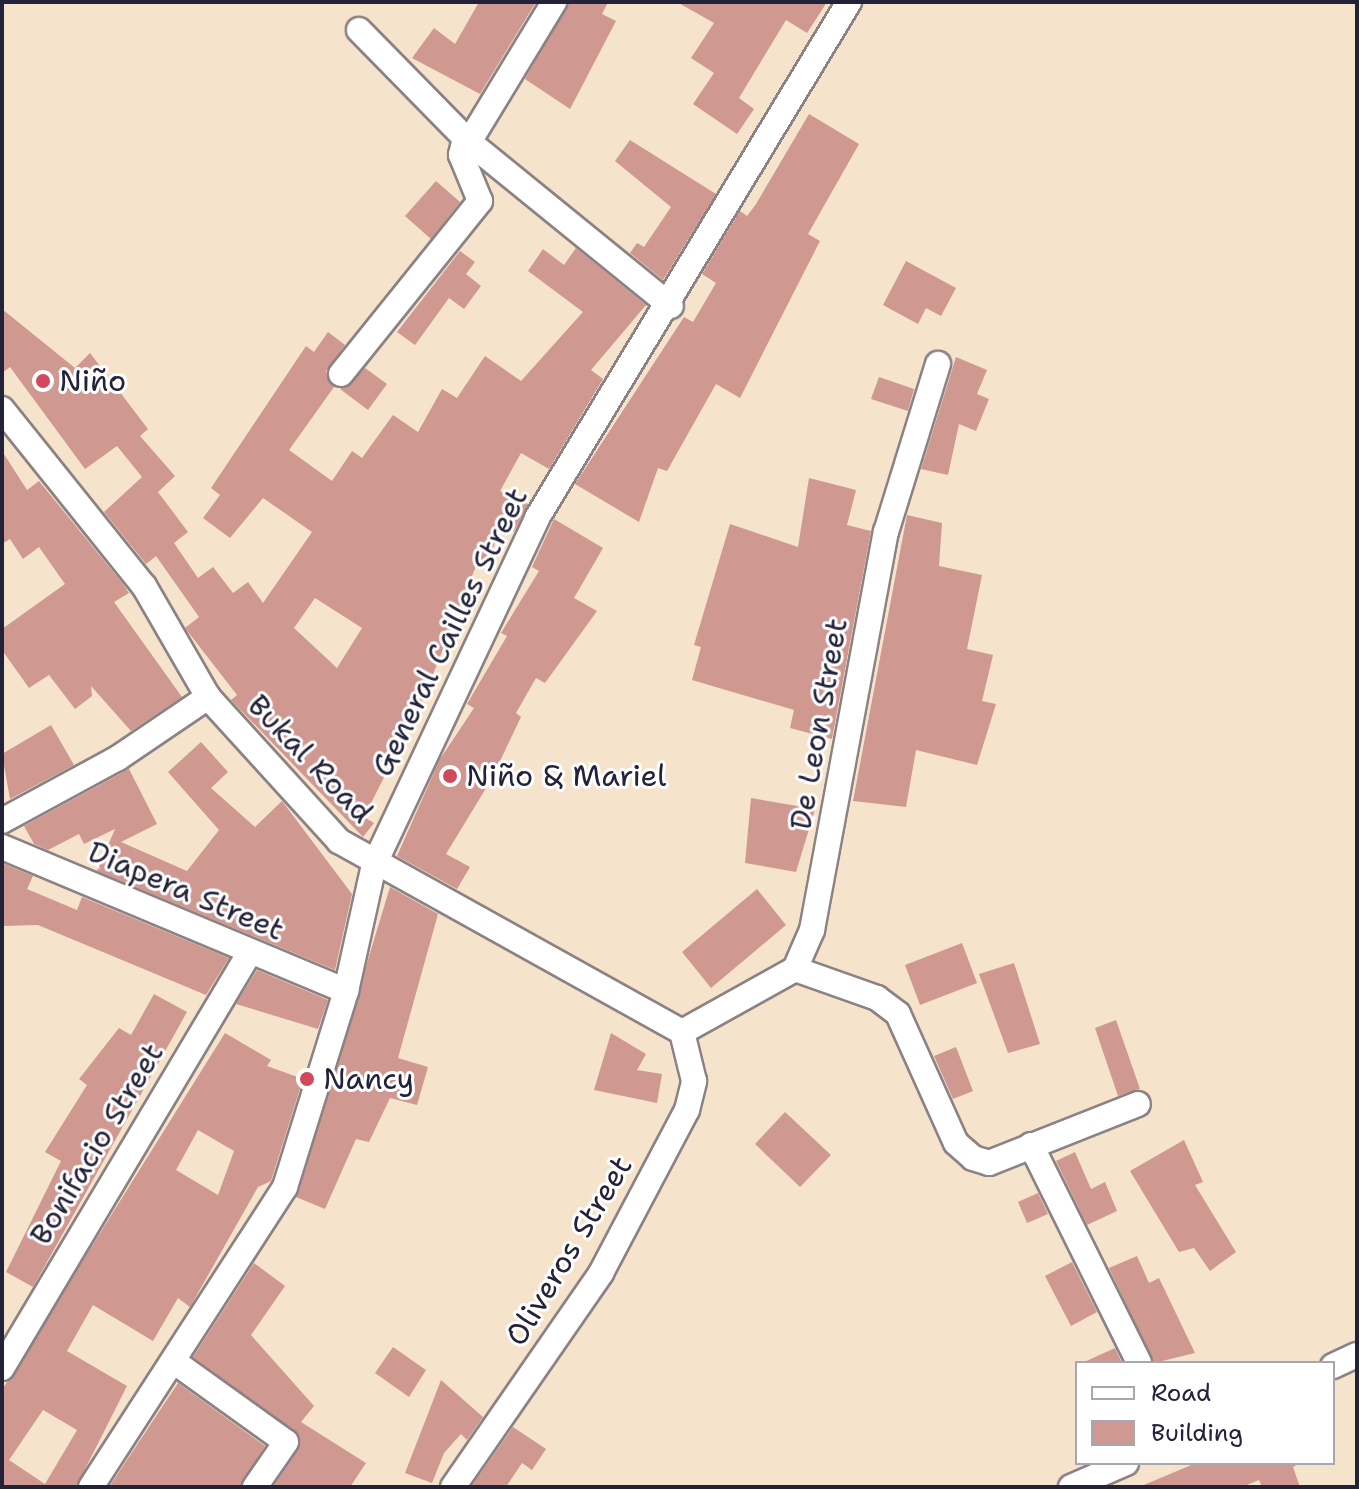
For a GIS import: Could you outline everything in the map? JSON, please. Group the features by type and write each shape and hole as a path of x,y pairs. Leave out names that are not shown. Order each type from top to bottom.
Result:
{"street":[{"path":"341,374 480,201 461,155 467,140 554,2"},
{"name":"General Cailles Street","path":"91,1487 176,1363 285,1187 346,991 374,865 537,518 671,306 849,2"},
{"path":"359,30 467,140 671,306"},
{"name":"De Leon Street","path":"795,969 812,930 844,781 886,532 938,364"},
{"name":"Bukal Road","path":"2,409 126,562 208,697 311,814 374,865 552,953 682,1032"},
{"path":"2,821 118,758 208,697"},
{"name":"Diapera Street","path":"2,847 248,955 346,991"},
{"name":"Bonifacio Street","path":"2,1368 248,955"},
{"path":"682,1032 795,969 877,998 898,1014 956,1143 973,1158 989,1163 1138,1104"},
{"name":"Oliveros Street","path":"453,1487 601,1273 653,1177 693,1092 682,1032"},
{"path":"1031,1145 1138,1361"},
{"path":"1335,1365 1357,1355"},
{"path":"176,1363 286,1442 255,1487"},
{"path":"1071,1487 1121,1465"}],"building":[{"path":"479,2 536,2 480,94 412,58 434,28 455,44"},
{"path":"569,2 608,2 602,14 616,21 570,109 525,79"},
{"path":"677,2 827,2 807,33 786,20 739,98 754,109 737,134 693,104 714,73 691,58 714,23"},
{"path":"809,114 859,144 808,234 820,241 740,398 716,384 667,471 658,468 639,522 575,484 684,317 693,322 716,283 702,274 740,211 747,216 756,204"},
{"path":"630,140 716,194 663,280 630,253 637,243 644,247 671,207 615,161"},
{"path":"436,181 460,202 431,239 405,216"},
{"path":"576,248 646,305 591,370 603,379 549,469 521,453 500,491 528,504 514,532 502,526 486,565 478,561 422,702 364,817 374,823 363,837 231,700 237,695 185,628 199,617 156,556 146,564 104,512 142,477 117,446 85,469 10,367 2,373 2,309 75,368 90,353 148,429 140,436 175,476 158,492 188,532 174,543 198,578 213,567 233,593 248,582 263,603 312,532 263,498 230,538 203,518 220,495 211,488 306,346 314,352 328,332 345,345 326,371 334,387 289,450 332,481 352,451 362,458 393,415 418,432 442,389 457,398 485,356 521,381 583,312 528,271 543,249 564,265","holes":["315,598 362,628 337,668 294,628"]},
{"path":"460,251 475,262 466,274 481,286 464,309 449,298 415,345 397,332"},
{"path":"906,261 956,288 941,316 926,308 918,324 883,305"},
{"path":"956,357 987,370 977,394 989,399 976,431 959,424 948,475 921,469"},
{"path":"365,368 387,384 368,410 340,389"},
{"path":"879,377 914,389 908,411 871,399"},
{"path":"2,451 27,490 39,481 123,584 129,593 114,602 182,697 131,731 91,686 92,696 75,709 49,675 29,688 2,650 2,629 65,584 39,547 23,559 10,539 2,544"},
{"path":"809,478 856,490 847,525 871,531 832,739 790,728 794,710 692,680 701,647 694,645 730,524 798,547"},
{"path":"907,515 942,523 939,566 982,575 967,649 993,655 982,701 996,704 977,765 916,750 906,807 853,801"},
{"path":"554,519 603,548 574,598 597,611 545,683 536,678 516,713 521,717 491,780 446,854 470,867 457,889 397,856 440,759 474,708 467,704 507,636 501,633 539,571 532,567"},
{"path":"51,725 74,765 10,799 2,754"},
{"path":"201,742 228,772 211,788 255,827 282,801 352,894 335,970 97,871 115,829 84,844 79,834 48,850 34,844 24,826 129,769 157,824 121,842 187,871 219,830 168,772"},
{"path":"751,798 815,809 796,872 745,863"},
{"path":"2,863 33,876 27,889 77,910 82,897 229,958 206,995 38,925 2,926"},
{"path":"390,887 438,914 398,1058 428,1067 417,1105 390,1098 369,1142 356,1139 325,1209 296,1197"},
{"path":"757,889 786,925 711,988 682,952"},
{"path":"962,943 977,983 920,1005 905,965"},
{"path":"1014,963 1040,1044 1008,1053 979,974"},
{"path":"257,970 328,1000 318,1029 236,1004"},
{"path":"154,994 187,1012 33,1287 6,1272 61,1161 45,1152 87,1085 79,1079 119,1028 131,1035"},
{"path":"1116,1020 1140,1089 1118,1096 1095,1028"},
{"path":"225,1033 271,1060 267,1066 303,1079 271,1181 258,1187 190,1307 178,1298 153,1341 93,1305 67,1351 127,1386 76,1487 2,1487 2,1390","holes":["198,1130 234,1151 218,1195 176,1170","43,1410 77,1430 45,1484 9,1460"]},
{"path":"611,1033 646,1054 637,1070 662,1074 657,1103 594,1090"},
{"path":"956,1047 973,1091 953,1099 934,1056"},
{"path":"785,1112 831,1155 800,1187 755,1144"},
{"path":"1184,1140 1203,1182 1195,1185 1236,1252 1210,1271 1194,1248 1179,1252 1130,1171"},
{"path":"1075,1152 1091,1189 1105,1182 1117,1211 1087,1225 1056,1161"},
{"path":"1038,1193 1048,1214 1027,1223 1018,1202"},
{"path":"1137,1256 1149,1283 1159,1278 1195,1353 1153,1361 1109,1268"},
{"path":"1072,1262 1097,1312 1071,1326 1045,1276"},
{"path":"254,1263 285,1286 251,1335 314,1406 301,1422 366,1463 350,1487 273,1487 298,1450 299,1435 193,1357"},
{"path":"393,1347 426,1370 409,1397 375,1373"},
{"path":"1115,1348 1121,1361 1086,1361"},
{"path":"441,1380 483,1417 467,1440 461,1434 444,1453 432,1483 405,1473"},
{"path":"178,1383 265,1446 240,1487 109,1487"},
{"path":"513,1427 546,1449 532,1470 522,1463 506,1487 471,1487"},
{"path":"1191,1465 1296,1465 1293,1467 1300,1487 1262,1487 1259,1480 1242,1487 1139,1487"}],"place":[{"name":"Niño","path":"43,381"},
{"name":"Niño & Mariel","path":"450,776"},
{"name":"Nancy","path":"307,1079"}]}
